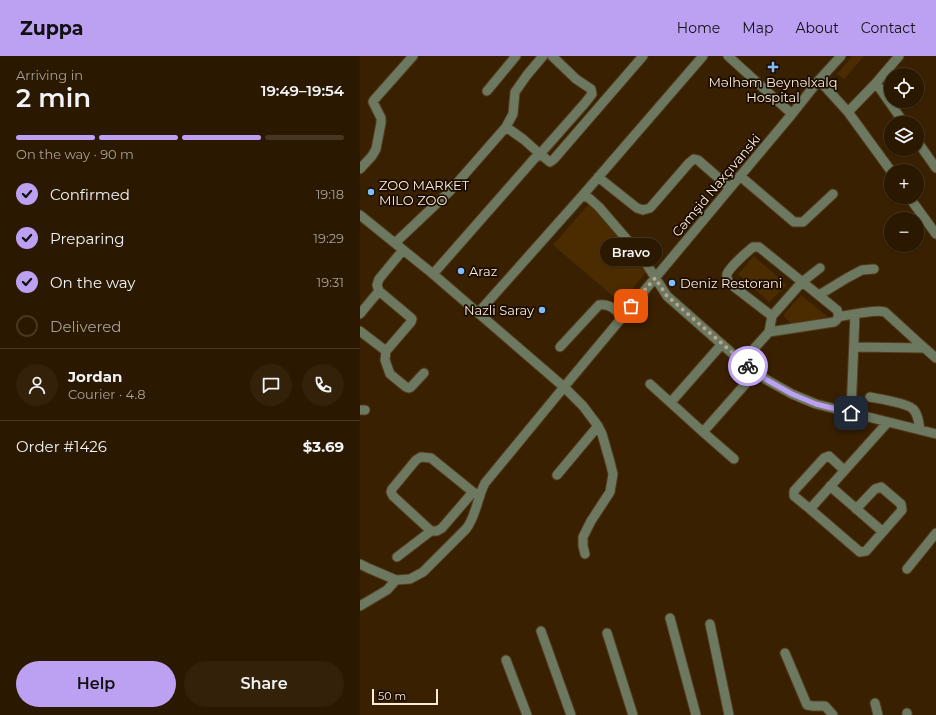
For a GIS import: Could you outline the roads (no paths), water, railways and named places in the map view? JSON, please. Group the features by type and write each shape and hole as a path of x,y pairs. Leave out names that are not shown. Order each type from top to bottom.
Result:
{"street":[{"path":"360,169 372,156 376,149 381,118 373,102 413,56"},
{"path":"487,91 516,56"},
{"path":"395,243 450,191 506,127 513,114 515,92 543,56"},
{"path":"433,274 592,94 592,89 576,79 552,56"},
{"path":"506,127 550,162 643,56"},
{"path":"478,313 703,56"},
{"path":"728,56 792,114"},
{"name":"Cəmşid Naxçıvanski","path":"476,494 564,386 792,114 818,80 841,56"},
{"path":"848,112 899,56"},
{"path":"818,80 848,112 886,164"},
{"path":"876,83 899,116"},
{"path":"924,151 936,168"},
{"path":"598,177 637,208 643,210 650,208 694,159 698,160 730,188"},
{"path":"740,176 794,222 803,222 833,194"},
{"path":"582,196 589,198 599,207 642,257 667,296 742,362 767,380 792,394 816,404 936,434"},
{"path":"915,204 936,234"},
{"path":"360,215 433,274 564,386 583,406 598,426 602,434 613,474 612,486 610,492 582,537 585,554"},
{"path":"769,332 834,322 837,320 838,313 837,310 759,247 752,247 728,272 727,278 729,283 772,316"},
{"path":"403,250 379,279 377,285 379,291 412,319 386,351 384,360 390,374 409,388 424,373"},
{"path":"742,362 769,332 772,316 802,282 820,268"},
{"path":"819,295 862,270 874,270"},
{"path":"360,314 379,291"},
{"path":"560,347 599,305 604,304 610,306 623,316"},
{"path":"838,317 875,311 885,312 936,358"},
{"path":"851,413 855,314"},
{"path":"360,331 386,351"},
{"path":"671,402 722,344"},
{"path":"854,347 924,348"},
{"path":"703,432 756,372"},
{"path":"650,384 734,459"},
{"path":"870,397 906,404 913,408 917,416 920,430"},
{"path":"810,509 888,422"},
{"path":"556,475 598,426"},
{"path":"844,470 829,456 824,458 794,491 794,496 860,552 866,551 883,532 902,510 902,504 881,487 875,489 856,509"},
{"path":"431,531 393,496 391,492 392,488 416,460 421,457 431,458 476,494"},
{"path":"830,486 883,532"},
{"path":"397,557 431,531 437,531 442,528 476,494"},
{"path":"360,564 396,580 410,579 423,572 470,524 476,494"},
{"path":"907,569 936,532"},
{"path":"360,606 387,590 396,580"},
{"path":"670,618 696,715"},
{"path":"710,624 729,715"},
{"path":"541,631 571,715"},
{"path":"607,633 633,715"},
{"path":"785,653 807,705 825,706 833,715"},
{"path":"506,660 527,715"},
{"path":"875,703 878,715"}],"place":[{"name":"Məlhəm Beynəlxalq Hospital","path":"773,67"},
{"name":"ZOO MARKET MILO ZOO","path":"371,192"},
{"name":"Araz","path":"461,271"},
{"name":"Deniz Restorani","path":"672,283"},
{"name":"Bravo","path":"631,306"},
{"name":"Nazli Saray","path":"542,310"}]}
